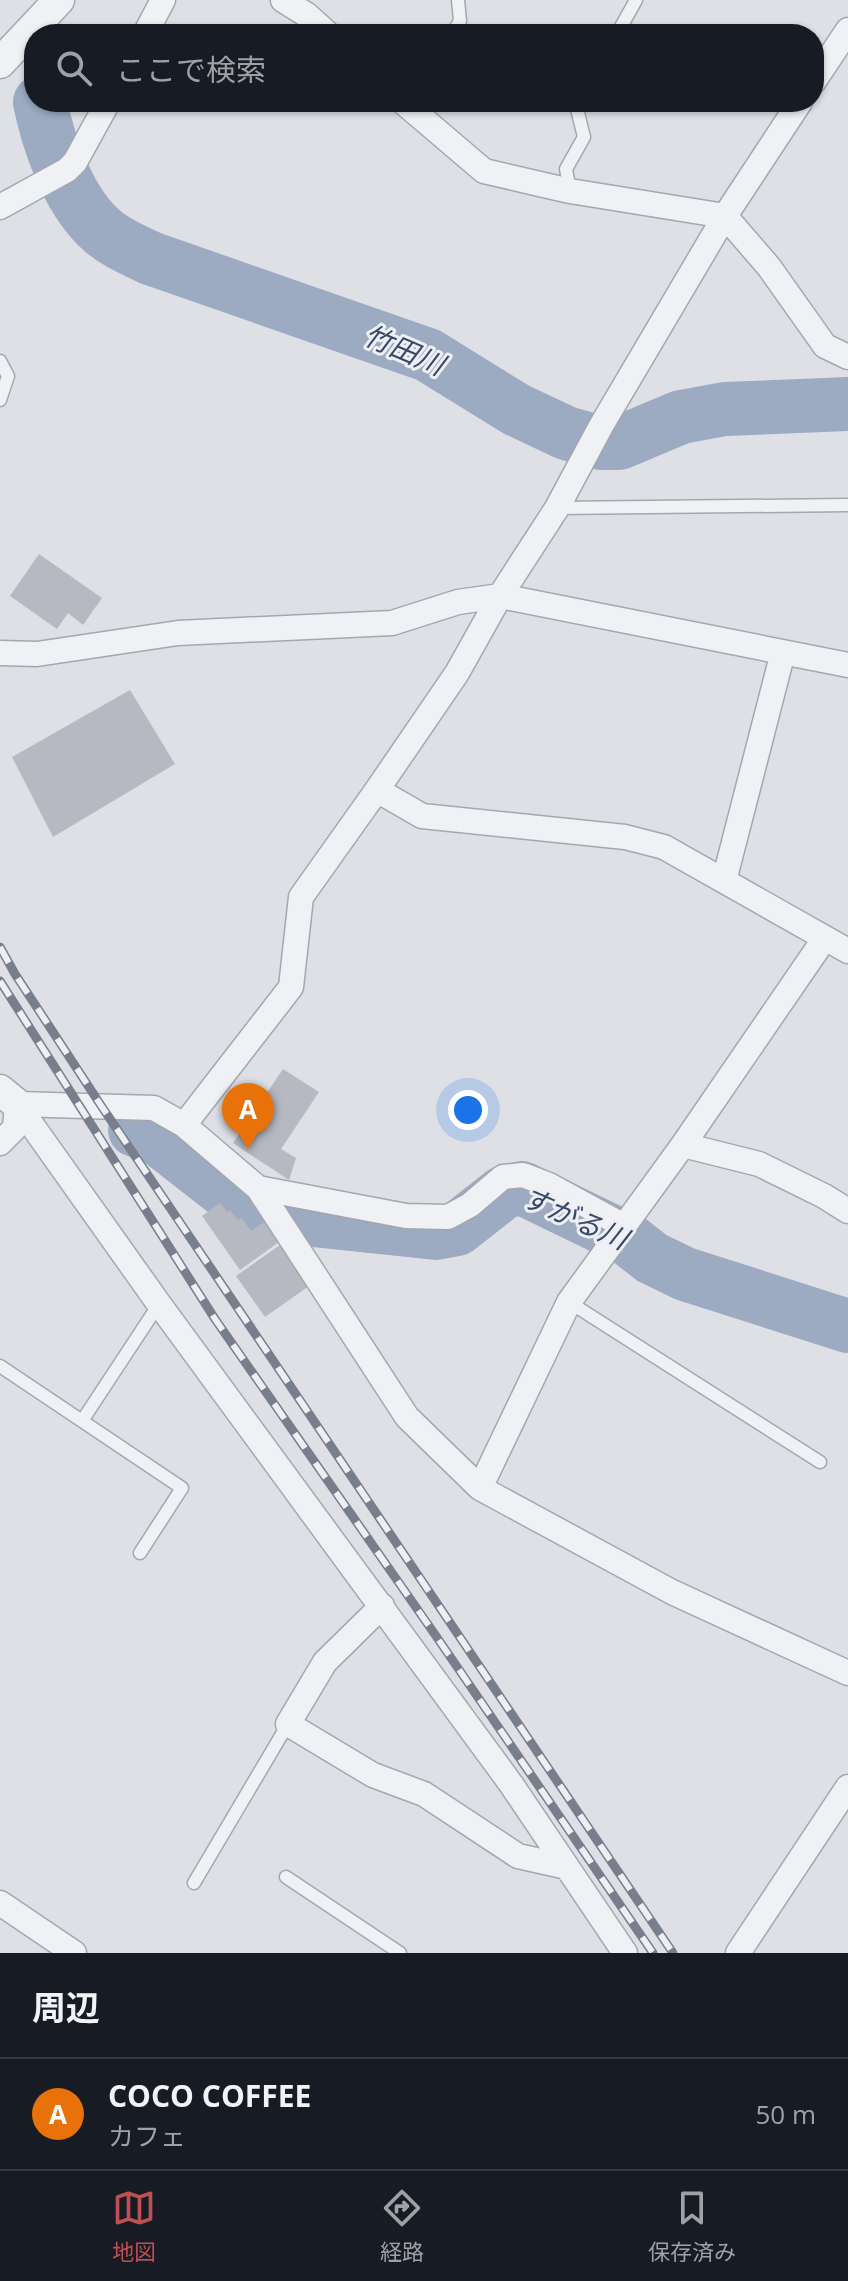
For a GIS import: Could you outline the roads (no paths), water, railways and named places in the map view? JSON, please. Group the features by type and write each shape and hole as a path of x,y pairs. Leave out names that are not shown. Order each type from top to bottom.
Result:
{"street":[{"path":"37,24 59,0"},
{"path":"150,24 163,0"},
{"path":"283,0 317,24"},
{"path":"824,66 848,30"},
{"path":"0,63 24,37"},
{"path":"0,207 75,162 102,112"},
{"path":"415,112 484,171 570,191 725,216 769,267 825,346 848,357"},
{"path":"184,1125 291,987 301,897 457,673 500,596 557,508 601,426 725,216 793,112"},
{"path":"0,653 37,654 178,633 392,623 458,602 500,596 848,665"},
{"path":"724,881 783,652"},
{"path":"377,790 422,816 625,837 664,847 848,951"},
{"path":"480,1488 569,1302 683,1145 825,938"},
{"path":"9,1097 154,1108 184,1125 264,1197 407,1417 480,1488 672,1592 848,1673"},
{"path":"0,1143 15,1128 9,1097"},
{"path":"9,1097 511,1784 625,1953"},
{"path":"683,1145 759,1164 848,1211"},
{"path":"264,1197 406,1216 448,1217 470,1205 503,1177 523,1175 549,1185 619,1232"},
{"path":"382,1606 325,1662 288,1724 373,1775 424,1794 518,1856 567,1867"},
{"path":"738,1953 848,1787"},
{"path":"0,1903 74,1953"}],"lane":[{"path":"458,0 458,24"},
{"path":"623,24 636,0"},
{"path":"570,191 566,169 584,137 578,112"},
{"path":"0,361 8,376 0,400"},
{"path":"557,508 848,505"},
{"path":"569,1302 820,1462"},
{"path":"82,1421 159,1304"},
{"path":"0,1366 182,1488 140,1553"},
{"path":"194,1883 288,1724"},
{"path":"286,1877 400,1953"}],"waterway":[{"name":"竹田川","path":"42,112 54,151 77,200 97,226 115,240 150,258 428,355 517,410 566,433 601,443 619,443 681,417 725,409 848,404"},
{"name":"すがる川","path":"135,1130 157,1138 230,1195 256,1209 294,1218 436,1233 457,1229 504,1192 522,1188 629,1240 652,1258 685,1274 848,1326"}],"railway":[{"path":"0,947 102,1107 673,1953"},
{"path":"0,981 215,1319 653,1953"}],"place":[{"name":"COCO COFFEE","path":"248,1149"}]}
